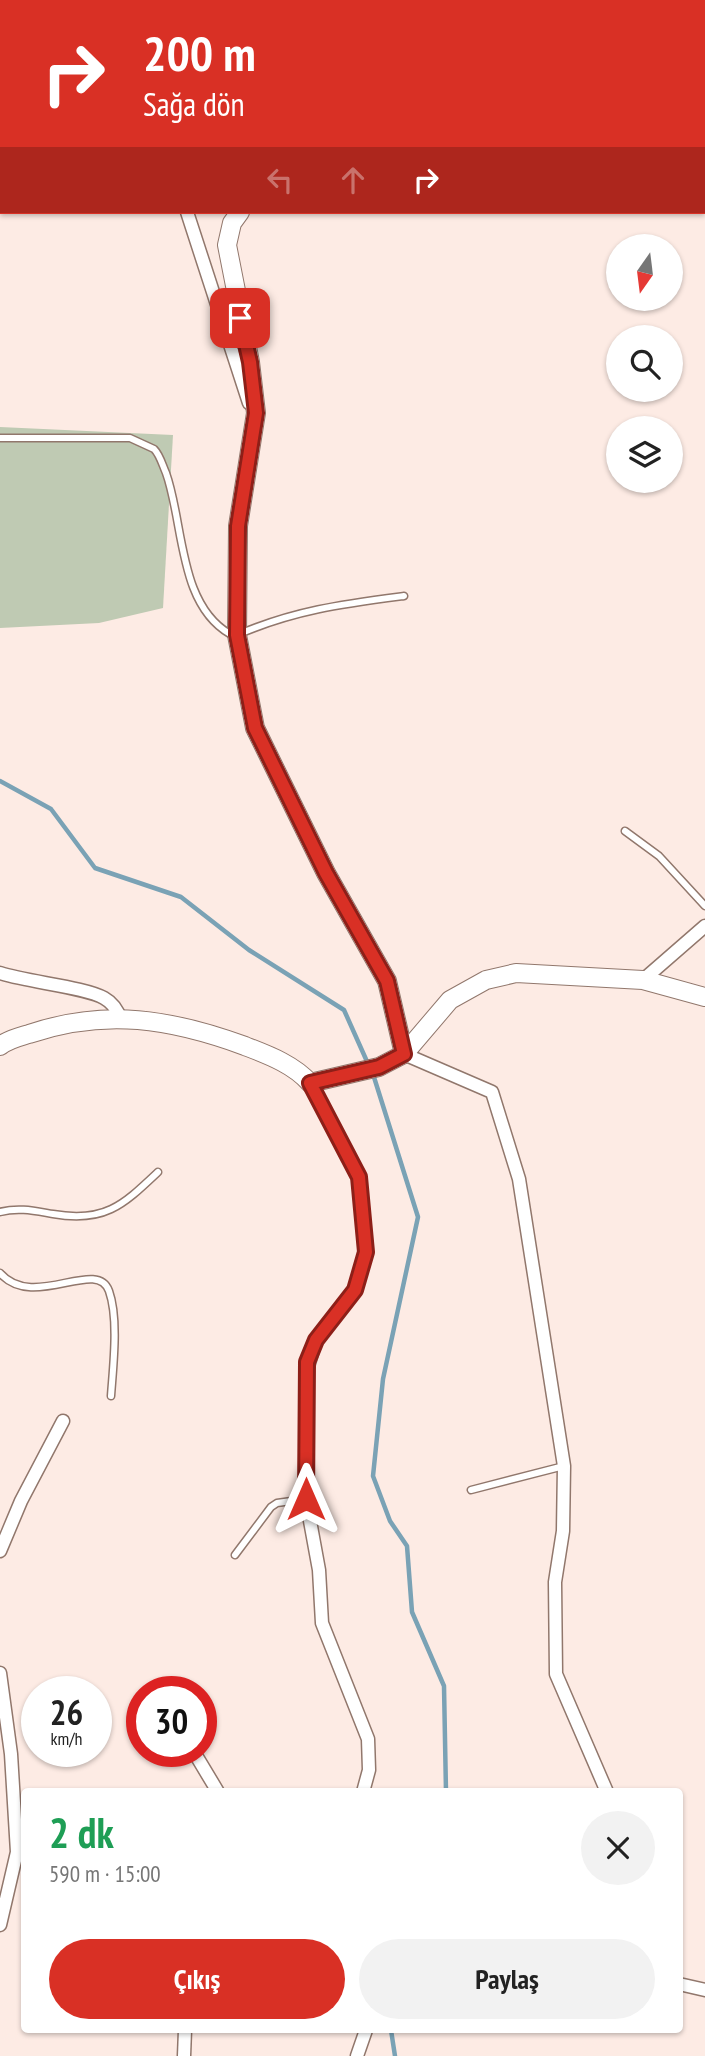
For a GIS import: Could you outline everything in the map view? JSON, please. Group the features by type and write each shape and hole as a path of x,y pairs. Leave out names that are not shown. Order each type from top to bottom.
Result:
{"street":[{"path":"188,214 255,420"},
{"path":"239,214 232,223 227,245 250,362 255,420 238,526 237,635 255,728 326,873 387,981 404,1054"},
{"path":"643,980 705,926"},
{"path":"0,973 34,984 98,995 112,1004 121,1020"},
{"path":"310,1083 334,1075 379,1067 404,1054 450,1000 486,980 516,973 643,980 705,998"},
{"path":"0,1046 67,1021 158,1021 194,1028 265,1054 300,1072 310,1083 359,1177 366,1252 355,1290 316,1340 307,1362 306,1499 319,1570 322,1623 368,1739 369,1770 364,1788"},
{"path":"404,1054 492,1091 519,1179 564,1466 563,1531 555,1582 556,1674 605,1788"},
{"path":"0,1551 21,1501 63,1421"},
{"path":"0,1673 11,1754 17,1852 0,1925"},
{"path":"203,1767 216,1788"},
{"path":"683,1985 705,1990"},
{"path":"184,2056 186,2033"},
{"path":"357,2056 365,2033"}],"lane":[{"path":"0,438 130,438 154,449 174,496 187,567 197,595 224,631 237,635 279,617 404,596"},
{"path":"625,831 659,856 705,906"},
{"path":"0,1212 25,1208 69,1217 102,1214 120,1206 158,1172"},
{"path":"0,1273 13,1284 27,1288 53,1287 86,1278 99,1281 107,1287 111,1301 114,1349 111,1396"},
{"path":"471,1490 564,1466"},
{"path":"235,1555 271,1507 277,1503 306,1499"}],"green space":[{"path":"0,427 173,435 163,608 99,623 0,628"}],"waterway":[{"path":"0,781 51,809 95,868 181,897 249,950 344,1010 369,1066"},
{"path":"373,1074 418,1217 383,1379 373,1476 390,1521 407,1546 412,1612 444,1686 446,1788"},
{"path":"391,2033 395,2056"}],"route":[{"path":"240,318 250,362 256,413 238,526 237,635 255,728 326,873 387,981 404,1054 379,1067 334,1075 310,1083 359,1177 366,1252 355,1290 341,1311 323,1329 307,1362 306,1499"}]}
